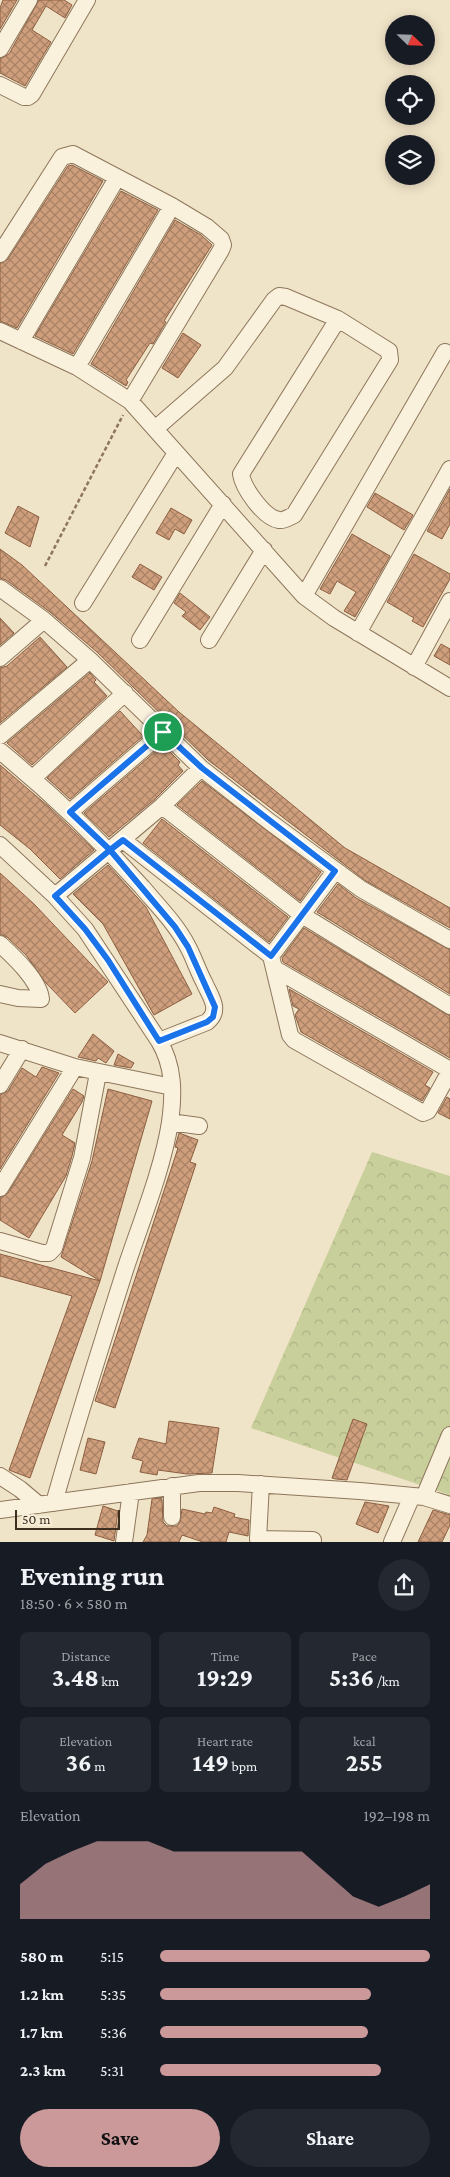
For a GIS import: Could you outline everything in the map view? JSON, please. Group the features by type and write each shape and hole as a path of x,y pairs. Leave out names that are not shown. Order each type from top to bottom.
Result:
{"street":[{"path":"0,49 29,0"},
{"path":"0,85 24,97 32,94 87,0"},
{"path":"0,254 62,157 73,154 172,206 208,227 222,240 223,245 130,401"},
{"path":"21,341 117,178"},
{"path":"77,367 172,206"},
{"path":"155,429 225,368 274,300 279,296 286,297 338,319 389,351 390,360 294,515 278,520 262,511 242,481 241,474 338,319"},
{"path":"0,330 77,367 130,401 304,596 334,618 450,688"},
{"path":"304,596 445,352"},
{"path":"83,603 176,453"},
{"path":"358,633 450,469"},
{"path":"140,640 222,504"},
{"path":"208,640 264,550"},
{"path":"0,588 44,620 90,660 202,768 335,871 361,889 450,940"},
{"path":"414,667 450,600"},
{"path":"0,658 44,620"},
{"path":"0,736 90,660"},
{"path":"33,778 125,693"},
{"path":"70,812 163,732"},
{"path":"0,751 33,778 110,850 175,927 188,947 215,1007 213,1017 207,1022 159,1041"},
{"path":"55,896 123,840 202,768"},
{"path":"162,806 302,915 450,1006"},
{"path":"123,840 273,962 450,1070 428,1111 422,1113 303,1045 290,1035 273,962 302,915 335,871"},
{"path":"0,845 55,896 85,929 108,960 159,1041 169,1062 172,1087 170,1122 151,1192 46,1504"},
{"path":"0,944 16,959 40,990 41,999 18,998 0,994"},
{"path":"0,1043 76,1068 172,1087"},
{"path":"0,1085 22,1050"},
{"path":"0,1188 76,1068"},
{"path":"0,1241 42,1253 54,1248 82,1158 98,1073"},
{"path":"170,1122 199,1126"},
{"path":"392,1542 450,1435"},
{"path":"0,1476 46,1504"},
{"path":"0,1510 200,1483 261,1484 418,1496 450,1504"},
{"path":"261,1484 258,1539 313,1540"},
{"path":"172,1486 172,1518"},
{"path":"124,1542 131,1492"}],"path":[{"path":"45,566 130,401"}],"green space":[{"path":"372,1152 450,1176 450,1495 251,1428"}],"building":[{"path":"3,0 17,0 0,29 0,8"},
{"path":"39,0 64,0 72,5 65,18 46,6 32,30 51,42 25,86 0,73 0,59 9,54"},
{"path":"72,165 103,181 17,328 0,321 0,264 8,259 68,166"},
{"path":"121,191 158,210 73,354 35,336"},
{"path":"175,220 201,235 212,245 164,321 166,322 153,344 150,343 126,380 128,382 126,386 91,364"},
{"path":"183,333 201,345 178,378 162,368"},
{"path":"450,489 450,524 442,539 427,531"},
{"path":"375,493 413,515 404,530 367,507"},
{"path":"18,506 39,517 30,547 5,533"},
{"path":"171,508 192,520 184,534 175,529 169,540 156,533"},
{"path":"352,534 390,556 355,617 344,611 356,592 337,581 330,594 320,589"},
{"path":"0,549 22,565 179,712 345,848 450,908 450,928 366,881 208,760 97,652 50,612 6,580 0,578"},
{"path":"414,554 450,574 450,579 423,627 412,621 414,618 387,602"},
{"path":"140,564 162,577 154,590 132,577"},
{"path":"180,593 210,617 200,630 182,616 186,612 174,603"},
{"path":"0,618 14,633 0,645"},
{"path":"40,637 67,667 0,723 0,668 7,666"},
{"path":"441,644 450,649 450,665 434,656"},
{"path":"90,673 96,680 94,682 107,696 32,765 7,743"},
{"path":"120,711 143,736 70,799 47,778"},
{"path":"163,745 180,762 178,765 183,771 155,799 109,837 84,813"},
{"path":"0,765 49,807 94,850 60,879 30,849 0,825"},
{"path":"202,781 321,872 300,901 177,805"},
{"path":"162,819 288,917 269,942 143,843"},
{"path":"108,865 146,907 192,994 154,1015 103,924 73,894"},
{"path":"0,873 34,904 108,982 75,1013 46,983 26,955 7,937 0,934"},
{"path":"338,884 356,898 450,950 450,994 317,912"},
{"path":"304,928 450,1016 450,1058 283,962 282,958"},
{"path":"289,989 433,1072 425,1085 430,1088 422,1101 301,1032 295,1015 299,1009 293,1006"},
{"path":"93,1034 114,1051 106,1063 98,1058 96,1061 78,1057"},
{"path":"118,1054 134,1063 131,1068 114,1065"},
{"path":"42,1067 59,1073 0,1169 0,1095 8,1091 22,1068 36,1077"},
{"path":"73,1089 84,1096 62,1135 75,1143 72,1156 66,1176 29,1238 0,1220 0,1198 8,1193"},
{"path":"108,1089 152,1101 100,1281 61,1257 92,1161"},
{"path":"447,1097 450,1099 450,1119 438,1113"},
{"path":"179,1133 198,1140 190,1162 196,1164 115,1408 95,1401 178,1148 175,1147"},
{"path":"0,1254 100,1281 30,1478 9,1470 72,1296 0,1276"},
{"path":"353,1419 367,1424 347,1480 332,1478"},
{"path":"169,1421 219,1428 212,1473 187,1474 158,1470 157,1475 140,1472 143,1461 132,1458 139,1438 166,1444"},
{"path":"88,1438 105,1442 96,1474 80,1470"},
{"path":"152,1499 162,1499 163,1522 167,1526 177,1526 180,1522 182,1509 205,1514 206,1512 212,1513 214,1507 235,1514 234,1517 249,1520 248,1536 229,1532 226,1542 203,1542 182,1535 179,1542 143,1542 147,1535"},
{"path":"365,1502 389,1506 378,1533 356,1524"},
{"path":"103,1506 118,1511 114,1541 95,1535"},
{"path":"433,1510 450,1515 450,1525 442,1542 418,1542"}],"route":[{"path":"163,732 70,812 110,850 55,896 85,929 108,960 159,1041 207,1022 213,1017 215,1007 188,947 175,927 110,850 123,840 271,956 335,871 202,768 163,732"}]}
